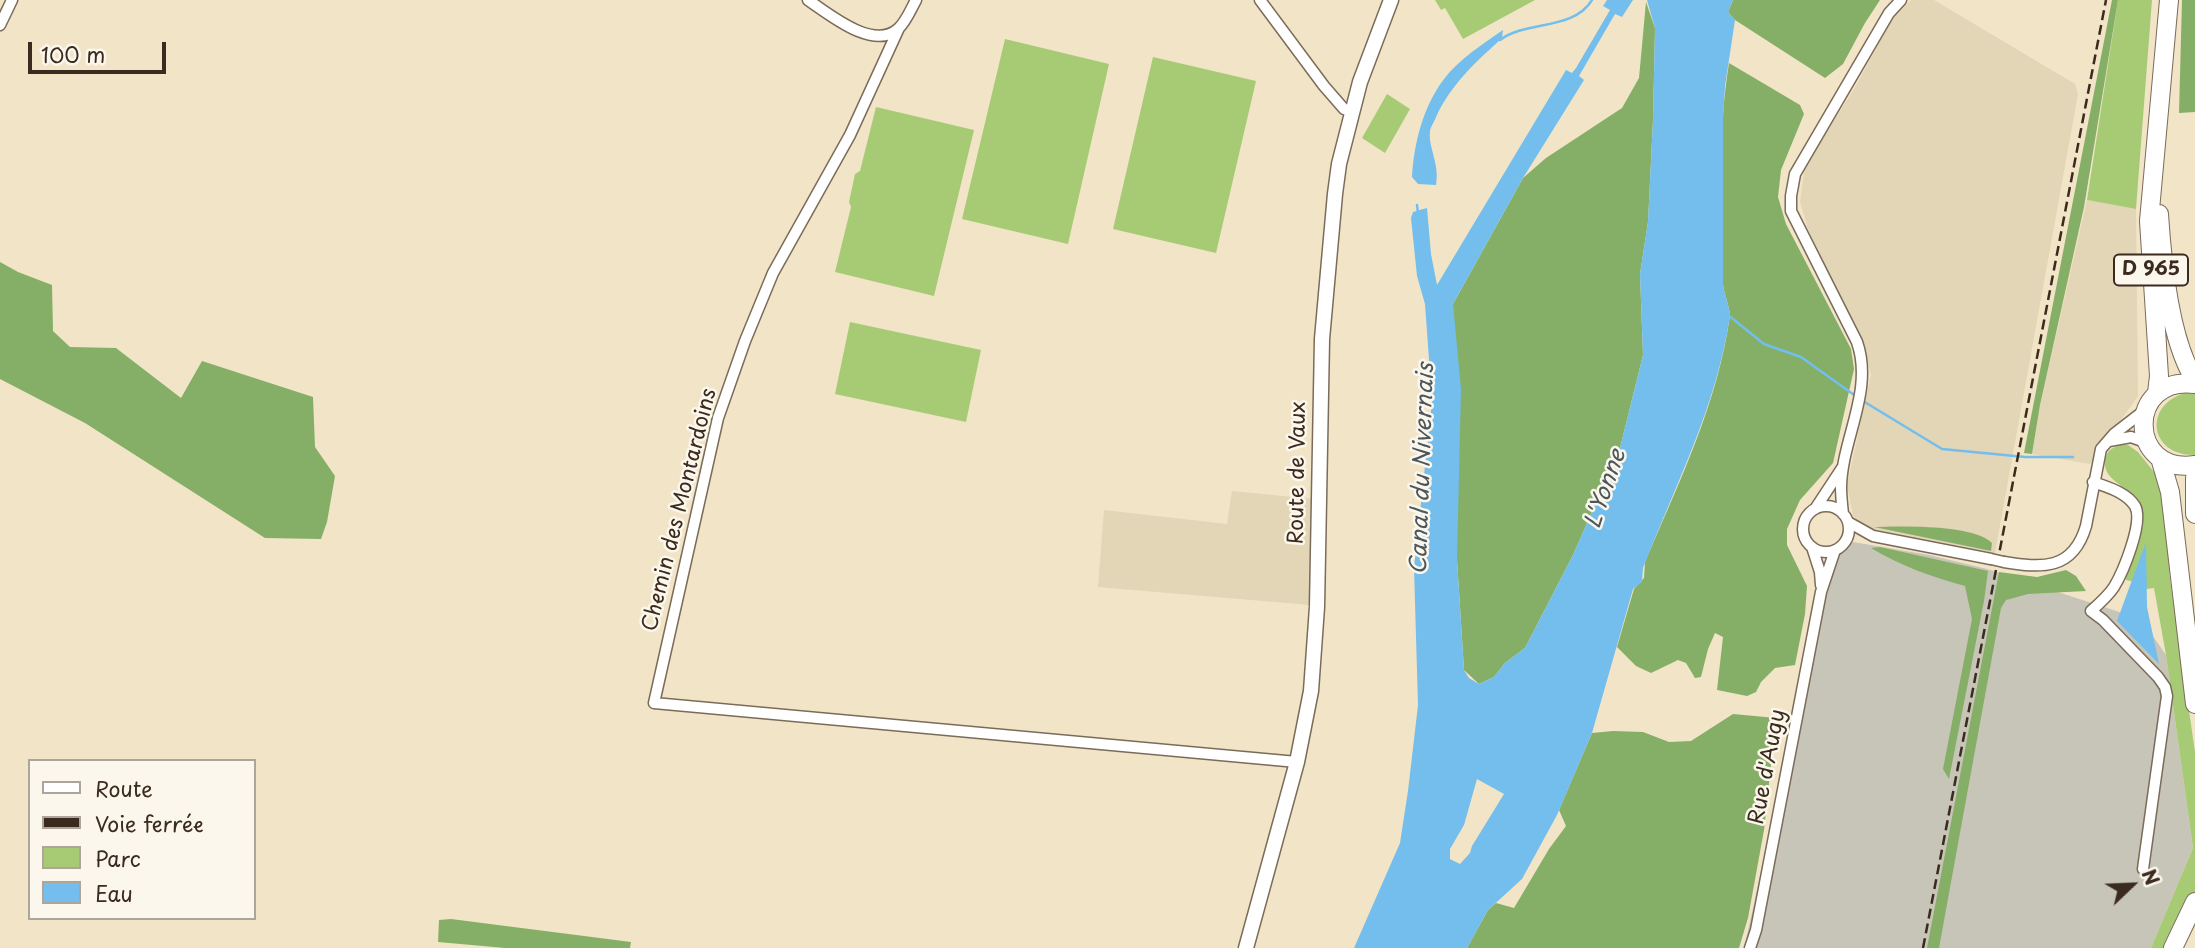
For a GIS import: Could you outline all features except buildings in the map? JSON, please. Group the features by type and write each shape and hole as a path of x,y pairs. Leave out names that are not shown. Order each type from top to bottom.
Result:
{"main road":[{"name":"D 965","path":"2157,393 2159,376 2149,221 2169,0"},
{"name":"D 965","path":"2155,147 2160,222 2170,298 2181,356 2195,382"},
{"path":"2195,382 2169,386 2157,393 2143,421 2147,443 2160,458 2176,466 2195,465"},
{"path":"2160,458 2170,492 2195,704"},
{"path":"2195,478 2195,514"},
{"path":"2173,948 2195,902"}],"street":[{"path":"0,25 12,0"},
{"path":"808,0 844,24 870,35 882,36 899,28"},
{"name":"Chemin des Montardoins","path":"916,0 899,28 850,135 789,240 745,341 718,418 654,703 1297,762"},
{"path":"1260,0 1324,86 1344,109 1353,111"},
{"name":"Route de Vaux","path":"1246,948 1297,762 1311,691 1315,640 1321,370 1339,164 1360,82 1391,0"},
{"path":"1846,540 1841,486 1859,398 1862,357 1791,211 1791,196 1795,174 1889,13 1901,0"},
{"path":"1844,466 1805,520 1803,527 1812,547 1823,552 1835,550 1846,540 1873,536 2043,567 2073,551 2086,526 2099,453 2114,434 2146,411"},
{"path":"2109,441 2131,437 2147,443"},
{"path":"2093,482 2130,499 2138,512 2138,519 2116,584 2091,611 2158,677 2167,696 2143,869"},
{"path":"1815,509 1830,506 1873,536"},
{"name":"Rue d'Augy","path":"1812,547 1820,572 1821,592"},
{"name":"Rue d'Augy","path":"1750,948 1756,930 1821,592 1835,550"}],"shaded area":[{"path":"1911,0 1934,0 2075,84 2078,94 1995,553 1866,528 1853,516 1847,485 1871,374 1862,343 1808,229 1800,202 1805,166 1854,89 1894,16"},
{"path":"2087,200 2136,209 2138,396 2090,464 2032,454 2040,405"},
{"path":"1232,491 1314,499 1310,605 1098,587 1104,510 1227,524"},
{"path":"1853,542 1929,555 1987,569 2141,619 2166,655 2193,848 2151,948 1744,948 1817,624 1826,560"}],"green space":[{"path":"1435,0 1535,0 1463,39 1445,8 1441,10"},
{"path":"1733,0 1880,0 1843,64 1825,78 1735,20 1728,12"},
{"path":"2112,0 2118,0 2084,207 2040,405 2032,454 2024,453"},
{"path":"2118,0 2152,0 2136,209 2087,200"},
{"path":"2182,0 2195,0 2195,112 2179,113"},
{"path":"1646,2 1655,28 1648,222 1640,274 1643,355 1620,448 1573,555 1525,648 1505,663 1494,677 1479,684 1464,670 1457,560 1453,304 1523,178 1546,158 1622,108 1639,78"},
{"path":"1005,39 1109,64 1068,244 962,219"},
{"path":"1153,57 1256,81 1216,253 1113,229"},
{"path":"1729,63 1800,105 1804,114 1781,170 1778,197 1786,224 1851,349 1854,369 1833,463 1800,500 1787,529 1787,545 1807,586 1805,614 1795,665 1775,668 1761,682 1756,692 1747,696 1717,690 1723,637 1715,633 1701,677 1695,678 1686,663 1678,660 1651,673 1636,666 1617,647 1634,589 1644,578 1645,562 1696,442 1724,348 1730,315 1723,285 1721,201 1723,118"},
{"path":"1387,94 1410,109 1385,153 1362,138"},
{"path":"876,107 974,130 934,296 835,272 851,207 849,202 855,174 860,171"},
{"path":"0,262 52,285 53,331 70,347 116,348 181,398 202,361 313,397 315,447 335,476 327,522 321,539 265,538 85,423 0,379"},
{"path":"850,322 981,350 966,422 835,394"},
{"path":"2185,393 2195,394 2195,455 2168,448 2157,429 2157,419 2162,408 2171,399"},
{"path":"2128,445 2138,452 2158,477 2163,497 2170,579 2195,752 2195,892 2165,948 2151,948 2193,848 2154,588 2139,590 2139,583 2126,580 2125,575 2139,536 2143,512 2137,498 2106,471 2108,452"},
{"path":"1901,526 1969,532 1992,543 1991,551 1874,527"},
{"path":"1880,547 1988,571 1949,779 1943,769 1972,619 1965,586 1917,570 1871,548"},
{"path":"2066,570 2076,576 2086,591 2028,594 2006,600 2001,608 1939,948 1927,948 1999,572 2037,577"},
{"path":"1733,714 1776,718 1764,830 1748,918 1739,948 1467,948 1488,910 1496,903 1514,908 1566,826 1559,810 1592,733 1643,732 1669,742 1691,741"},
{"path":"451,919 631,942 630,948 505,948 438,942 439,920"}],"water":[{"name":"L'Yonne","path":"1607,0 1633,0 1622,17 1615,14 1579,76 1584,80 1523,178 1453,304 1461,389 1457,560 1464,670 1469,678 1479,684 1494,677 1505,663 1525,648 1573,555 1620,448 1643,355 1640,274 1648,222 1655,28 1647,0 1733,0 1728,12 1735,20 1723,120 1723,285 1730,315 1716,381 1694,444 1643,568 1642,582 1633,589 1592,733 1557,815 1522,879 1488,910 1467,948 1354,948 1400,843 1418,705 1414,568 1432,401 1425,304 1417,276 1411,218 1413,212 1427,208 1437,285 1566,70 1572,73 1576,68 1610,10 1603,6","holes":["1477,779 1504,794 1470,853 1460,864 1450,859 1450,849 1464,825"]},
{"path":"1503,30 1502,38 1465,74 1442,105 1430,132 1436,185 1418,184 1412,177 1415,151 1430,101 1457,65"},
{"path":"2146,542 2147,607 2159,664 2117,621"}],"waterway":[{"path":"1500,40 1523,30 1573,17 1584,10 1592,0"},
{"path":"1417,205 1418,213"},
{"path":"1728,315 1764,344 1801,357 1857,397"},
{"path":"1863,401 1942,449 2025,457 2073,457"}],"railway":[{"path":"1923,948 2106,0"}],"water label":[{"name":"Canal du Nivernais","path":"1423,469"}]}
